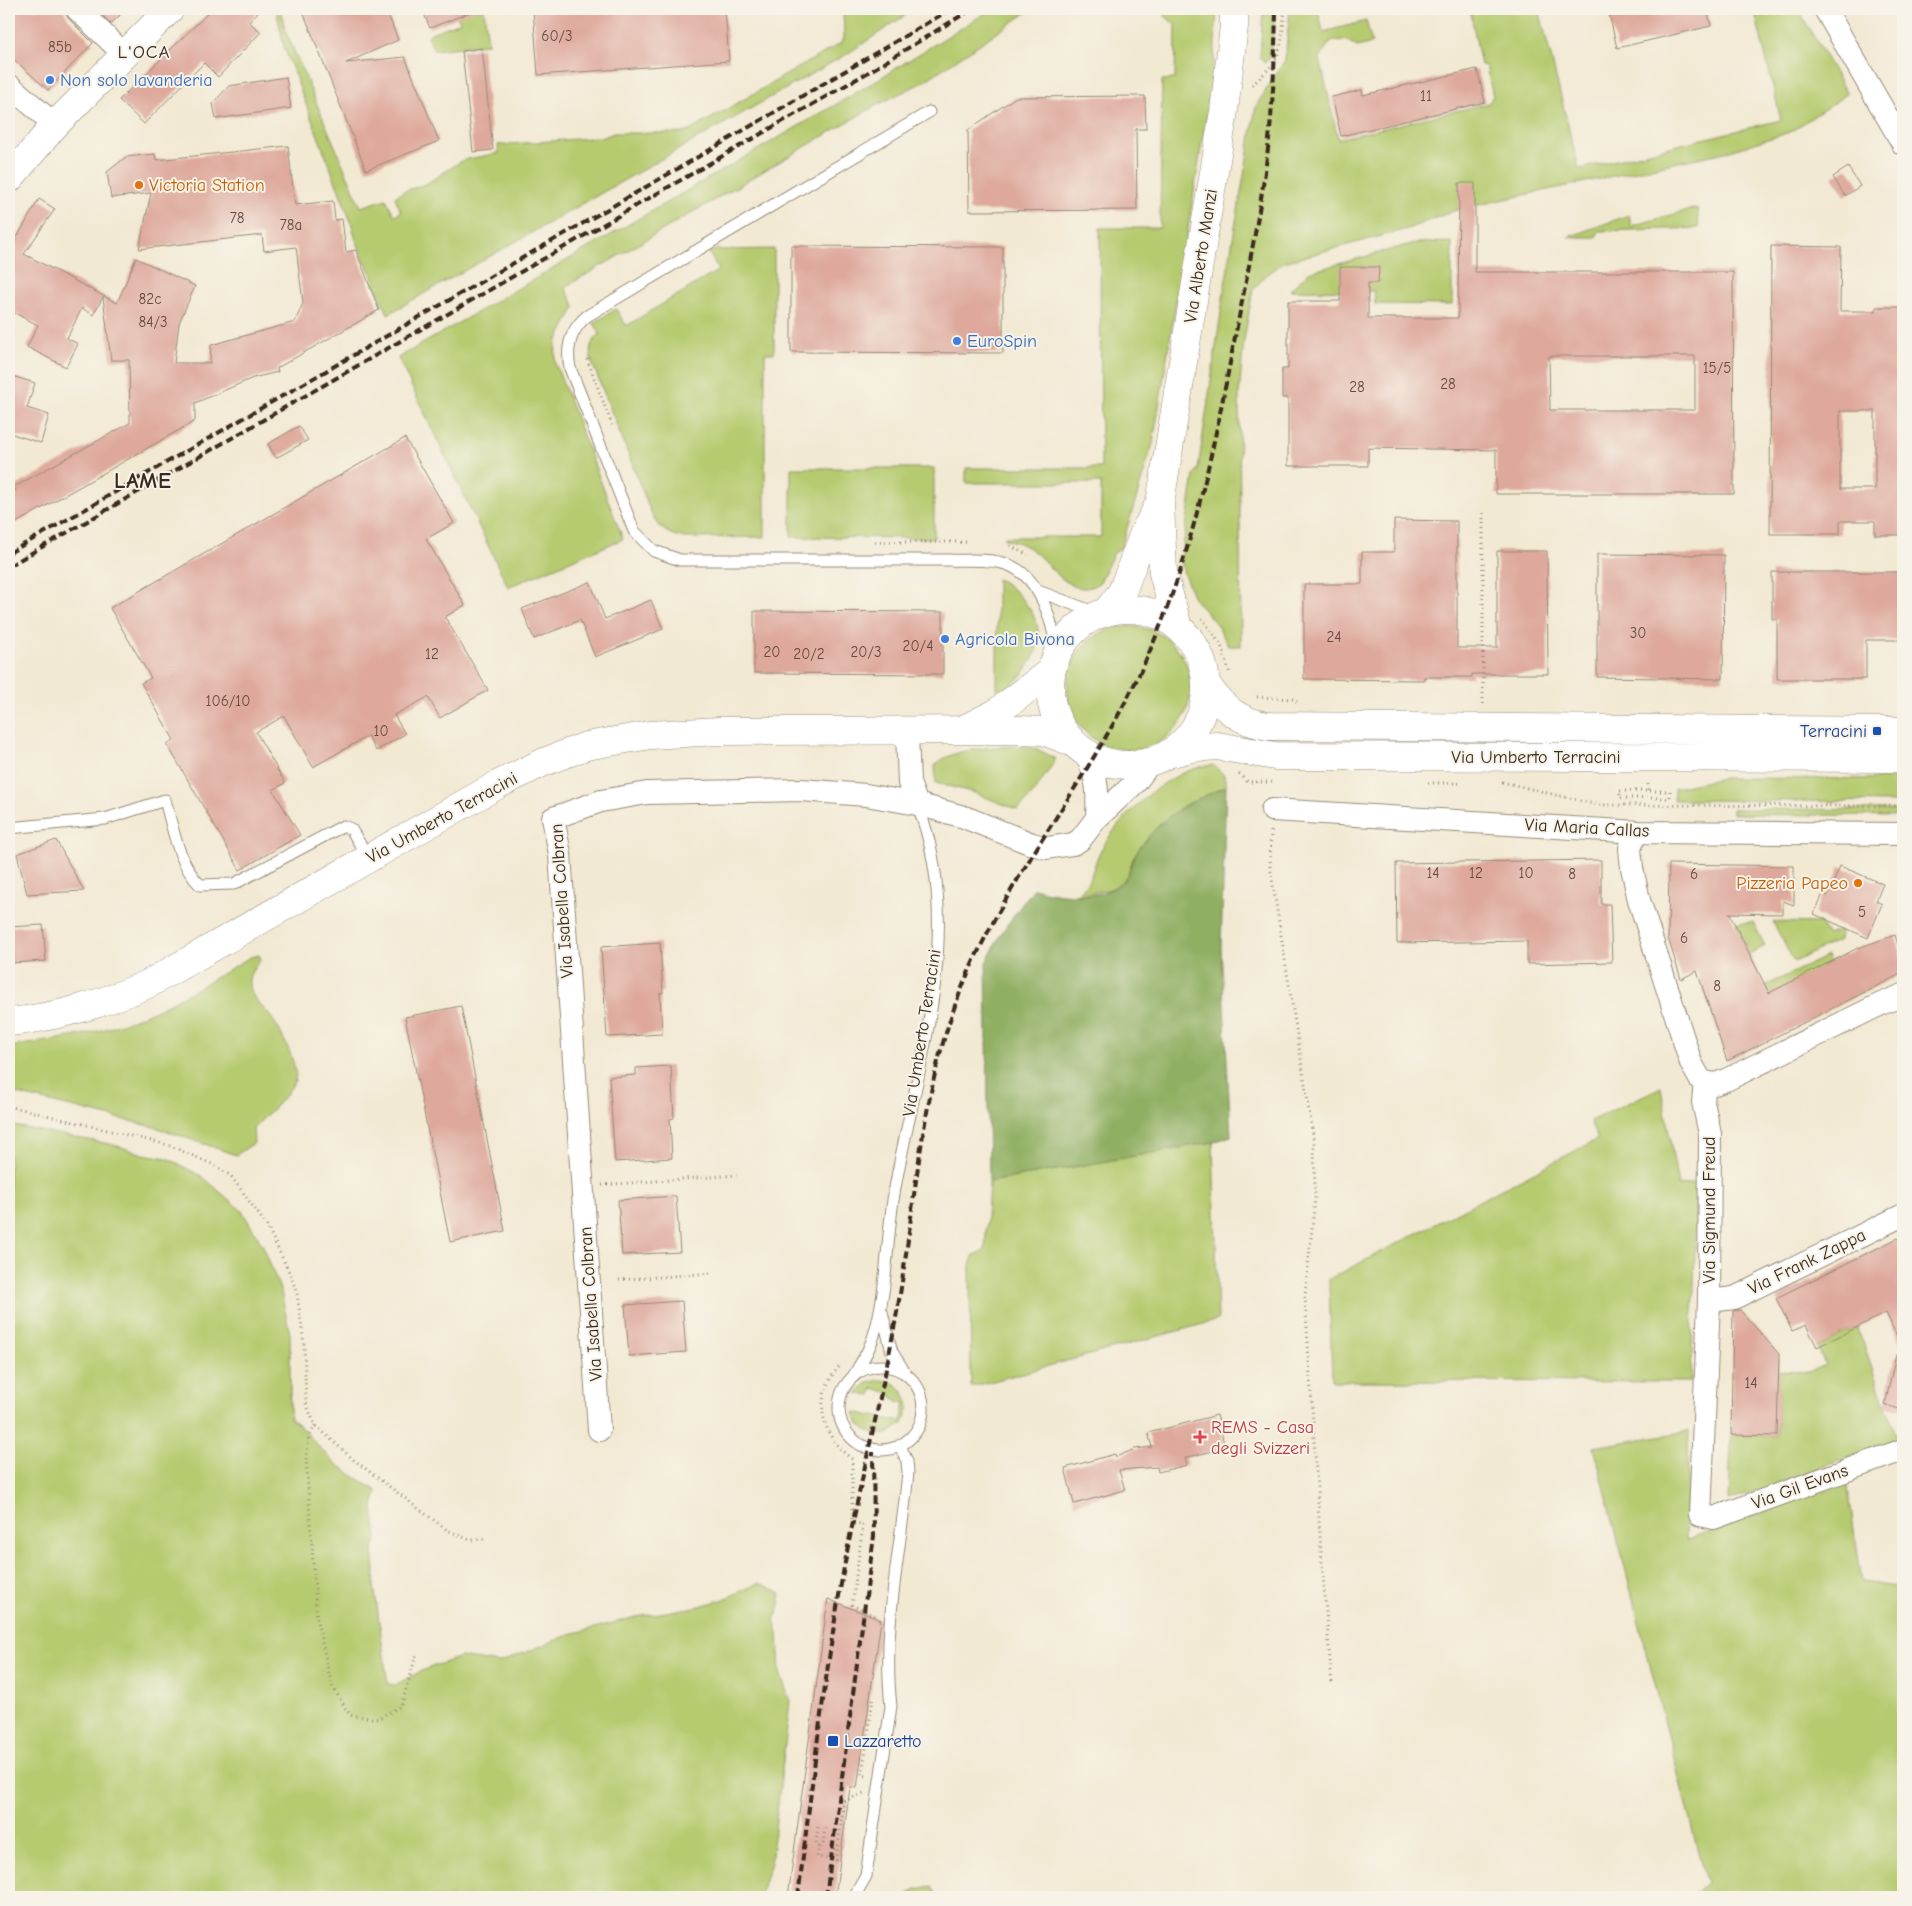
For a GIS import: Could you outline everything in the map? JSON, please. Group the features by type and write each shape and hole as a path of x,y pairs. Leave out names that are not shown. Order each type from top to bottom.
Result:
{"main road":[{"path":"9,179 55,125 170,9"},
{"name":"Via Alberto Manzi","path":"1189,621 1163,574 1160,503 1224,111 1234,26 1234,9"},
{"name":"Via Alberto Manzi","path":"1102,613 1122,592 1144,534 1160,503"},
{"path":"1128,609 1189,621 1191,640 1200,657 1219,683 1195,728 1182,744 1161,758 1119,766 1102,761 1079,748 1060,727 1053,709 1050,690 1054,662 1074,630 1102,613 1128,609"},
{"name":"Via Umberto Terracini","path":"958,731 996,713 1054,662"},
{"name":"Via Umberto Terracini","path":"1219,683 1217,700 1239,718 1260,725 1274,727 1903,731"},
{"name":"Via Umberto Terracini","path":"9,1022 59,1015 96,1005 148,984 500,784 544,762 586,746 650,735 720,731 1043,731 1079,748"},
{"name":"Via Umberto Terracini","path":"1161,758 1192,748 1217,746 1275,756 1903,758"}],"street":[{"path":"77,9 125,55"},
{"path":"1825,9 1903,144"},
{"path":"9,85 55,125"},
{"name":"Via Umberto Terracini","path":"907,732 909,783 916,804"},
{"path":"1079,748 1095,772 1097,781 1097,818"},
{"name":"Via Isabella Colbran","path":"599,1430 560,854 553,818 600,802 666,791 801,790 866,795 916,804 964,817 1032,844 1047,848 1072,844 1080,840 1097,818 1123,796 1161,758"},
{"name":"Via Maria Callas","path":"1272,810 1639,832 1903,834"},
{"path":"1639,832 1633,840 1630,849 1639,900 1691,1063 1700,1079 1714,1084 1726,1080 1903,995"},
{"name":"Via Sigmund Freud","path":"1700,1515 1709,1301 1710,1134 1703,1102 1705,1082"},
{"name":"Via Frank Zappa","path":"1709,1301 1734,1298 1903,1215"},
{"name":"Via Gil Evans","path":"1700,1515 1714,1518 1900,1451"}],"lane":[{"path":"929,112 595,310 583,319 574,331 568,347 568,356 628,518 640,539 654,551 680,560 994,561 1016,569 1038,591 1054,631 1054,662"},
{"path":"1038,591 1102,613"},
{"path":"9,828 105,820 166,800 177,845 194,878 200,884 234,884 344,826 351,829 369,859"},
{"name":"Via Umberto Terracini","path":"882,1305 892,1352 919,1389 924,1411 916,1432 900,1446 881,1450 872,1449 855,1441 848,1434 840,1418 839,1408 843,1390 854,1375 872,1340 882,1305 893,1197 928,1023 936,965 938,932 936,887 929,844 916,804"},
{"path":"854,1375 875,1366 890,1366 905,1372"},
{"path":"854,1897 862,1888 866,1876 891,1706 887,1680 892,1594 908,1472 900,1446"}],"path":[{"path":"1252,85 1277,60 1285,9"},
{"path":"586,358 614,432"},
{"path":"1483,512 1483,715"},
{"path":"866,542 970,542"},
{"path":"1004,544 1016,548 1031,557"},
{"path":"1189,621 1221,645 1219,683"},
{"path":"1248,696 1294,699"},
{"path":"1236,769 1242,779 1248,782 1283,782"},
{"path":"1501,782 1598,805 1903,806"},
{"path":"1419,783 1464,783"},
{"path":"1648,784 1649,791"},
{"path":"1620,791 1649,791 1670,791 1670,798 1620,798 1620,791"},
{"path":"1661,798 1661,812"},
{"path":"1272,810 1270,866 1314,1141 1316,1200 1305,1296 1321,1551 1332,1684"},
{"path":"9,1106 168,1145 205,1160 231,1176 267,1226 291,1276 297,1294 304,1335 306,1403 315,1424 354,1460 447,1530 470,1540 485,1540"},
{"path":"596,1185 737,1175"},
{"path":"619,1280 711,1273"},
{"path":"315,1424 309,1438 306,1457 317,1621 332,1686 350,1715 377,1719 401,1706 416,1653"},
{"path":"852,1458 852,1521 863,1525 852,1605 884,1619"},
{"path":"868,1784 868,1776 862,1775 873,1697"},
{"path":"818,1827 816,1844 819,1848 818,1857 836,1860 844,1801 866,1792"},
{"path":"819,1848 823,1845 825,1828"}],"green space":[{"path":"276,9 280,9 286,32 361,207 386,199 394,215 401,212 395,197 404,191 426,184 463,160 499,153 498,145 603,137 614,133 681,133 691,130 841,43 844,38 843,9 915,9 847,54 388,314 356,240 351,222 284,47"},
{"path":"455,9 484,9 488,44 434,50 428,37 431,33 460,22"},
{"path":"992,9 1032,9 923,82 875,106 565,287 575,307 556,343 555,363 623,539 508,587 398,358 854,94"},
{"path":"1158,9 1217,9 1213,75 1153,443 1121,548 1113,554 1100,582 1090,587 1080,588 1071,585 1063,579 1030,549 1019,543 1004,539 1005,537 1101,537 1101,483 966,483 966,468 1101,468 1100,228 1160,228 1162,80 1175,79 1176,26"},
{"path":"1263,9 1276,9 1270,58 1265,63 1260,57"},
{"path":"1290,9 1318,9 1323,32 1366,21 1372,43 1357,47 1346,40 1333,41 1327,46 1320,59 1338,139 1489,103 1493,96 1486,66 1481,65 1470,9 1539,9 1579,169 1781,120 1754,9 1798,9 1847,94 1790,132 1730,151 1459,209 1407,229 1284,262 1264,277 1253,290 1244,340 1239,394 1241,646 1229,646 1216,624 1194,598 1184,574 1181,560 1194,475 1198,469 1225,285 1256,106 1285,60"},
{"path":"1697,208 1699,228 1599,231 1596,237 1568,237 1629,215 1631,226"},
{"path":"1452,242 1452,305 1375,304 1374,291 1290,290 1309,272 1415,243"},
{"path":"774,249 774,353 765,353 765,537 685,538 674,535 662,528 652,515 593,365 590,348 593,341 600,334 594,323 616,309 626,326 719,270 709,253 715,250"},
{"path":"791,468 934,468 934,538 791,537"},
{"path":"997,579 1010,586 1026,604 1034,618 1038,631 1038,643 1028,667 1009,688 997,697"},
{"path":"1129,626 1153,631 1164,636 1173,644 1181,653 1186,664 1191,688 1186,712 1181,723 1173,732 1164,740 1153,745 1129,750 1105,745 1094,740 1085,732 1077,723 1072,712 1067,688 1072,664 1077,653 1085,644 1094,636 1105,631"},
{"path":"1022,746 1037,749 1056,759 1033,794 1018,810 972,792 936,783 935,766 952,755 976,749"},
{"path":"1213,765 1224,775 1226,786 1181,807 1134,856 1127,877 1111,889 1077,895 1089,879 1102,848 1135,807 1149,794 1180,774"},
{"path":"1723,778 1903,779 1903,802 1674,800 1674,788"},
{"path":"1226,786 1221,948 1231,1136 1213,1142 989,1182 986,963 1002,932 1034,888 1070,895 1084,895 1098,894 1120,884 1127,875 1139,848 1160,824 1184,807"},
{"path":"1732,809 1903,810 1903,816 1732,814"},
{"path":"1753,922 1765,946 1735,961 1746,947 1736,923"},
{"path":"1773,922 1820,923 1827,935 1840,932 1839,940 1794,962"},
{"path":"259,955 261,959 250,975 249,987 279,1030 292,1058 296,1075 287,1094 253,1129 254,1143 236,1155 158,1128 9,1092 9,1047 102,1030 147,1014 192,991 250,957"},
{"path":"1827,956 1830,962 1773,999 1755,991"},
{"path":"1661,1087 1678,1186 1697,1183 1691,1382 1332,1381 1329,1279 1598,1139 1590,1121"},
{"path":"9,1125 115,1145 143,1154 167,1158 203,1177 242,1211 263,1246 281,1292 290,1334 290,1419 299,1425 337,1464 377,1491 373,1507 377,1538 373,1550 374,1585 388,1684 395,1685 423,1670 460,1657 499,1663 571,1634 636,1617 696,1607 722,1600 759,1583 780,1592 780,1606 774,1620 778,1633 780,1673 790,1701 771,1863 759,1897 9,1897"},
{"path":"1213,1142 1218,1320 971,1387 970,1265 974,1255 985,1251 989,1182"},
{"path":"1857,1327 1898,1440 1729,1501 1731,1435 1777,1436 1778,1371 1808,1372 1825,1365 1818,1347"},
{"path":"878,1380 890,1382 899,1387 905,1395 909,1406 903,1424 887,1434 870,1432 858,1422 854,1412 901,1422 905,1403 897,1401 887,1392 873,1388 871,1395 857,1393 866,1384"},
{"path":"1689,1431 1686,1540 1847,1482 1862,1582 1903,1588 1903,1897 1690,1897 1706,1883 1594,1447"},
{"path":"931,1886 937,1897 904,1897 916,1889"}],"building":[{"path":"9,9 64,9 68,18 93,43 48,90 9,55"},
{"path":"96,9 126,9 111,24"},
{"path":"212,9 261,9 249,22 261,32 218,77 204,63 144,124 119,100"},
{"path":"302,9 386,9 398,40 346,63 405,57 439,141 366,170"},
{"path":"422,9 476,9 476,10 430,28"},
{"path":"533,9 725,9 729,61 538,75"},
{"path":"1608,9 1707,9 1711,26 1617,48"},
{"path":"482,48 493,150 473,152 462,51"},
{"path":"1477,69 1485,102 1341,136 1332,97 1362,90 1363,95"},
{"path":"286,77 291,108 216,119 213,103 229,86"},
{"path":"1145,96 1146,129 1136,129 1137,210 969,211 968,130 1016,97"},
{"path":"288,146 295,205 333,201 335,220 342,219 346,252 356,250 379,310 277,368 278,372 253,378 195,403 195,421 9,527 9,494 16,490 14,487 130,423 129,360 111,360 103,297 93,315 82,308 67,338 78,344 66,367 27,347 38,325 9,310 9,247 11,248 39,199 55,209 24,254 117,303 136,258 195,286 179,323 174,363 210,363 211,345 295,322 303,303 296,247 264,251 262,235 139,249 151,193 111,198 107,172 126,157 155,154 156,160"},
{"path":"1848,167 1860,186 1845,196 1833,177"},
{"path":"1459,183 1475,183 1475,272 1733,272 1734,494 1496,494 1496,450 1368,448 1368,466 1288,466 1288,398 1282,398 1282,369 1288,369 1288,301 1340,301 1340,267 1379,267 1378,283 1368,283 1368,318 1458,318","holes":["1549,356 1695,356 1695,410 1550,410"]},
{"path":"791,246 1003,247 1003,353 791,352"},
{"path":"1771,246 1841,247 1840,311 1876,311 1876,307 1903,307 1903,535 1875,535 1875,521 1840,521 1840,534 1770,534","holes":["1840,411 1875,411 1875,489 1840,489"]},
{"path":"9,375 35,383 27,408 49,415 41,443 9,433"},
{"path":"299,426 308,440 276,458 268,444"},
{"path":"405,438 454,523 426,539 465,605 445,617 488,690 440,718 428,697 394,715 405,734 376,751 368,736 313,767 284,716 256,732 285,783 273,790 300,835 240,870 167,744 174,740 141,683 151,678 110,608"},
{"path":"1394,520 1457,521 1457,648 1497,648 1497,551 1547,551 1548,674 1472,674 1472,677 1424,677 1424,680 1304,679 1304,584 1362,584 1362,552 1394,552"},
{"path":"1597,554 1724,555 1723,679 1597,677"},
{"path":"1772,572 1903,572 1903,640 1866,640 1866,679 1777,679 1777,619 1772,619"},
{"path":"590,582 605,619 651,600 663,629 595,657 580,620 534,639 522,609"},
{"path":"754,611 943,612 943,674 754,673"},
{"path":"56,840 84,891 27,894 17,854"},
{"path":"1601,860 1601,904 1610,904 1612,962 1527,964 1527,941 1397,943 1396,863"},
{"path":"1669,864 1794,866 1794,905 1783,901 1783,914 1729,913 1769,993 1858,948 1895,935 1903,960 1903,973 1727,1061 1697,971 1681,979 1668,938"},
{"path":"1840,866 1883,884 1876,901 1882,904 1868,938 1814,914 1823,894 1828,896"},
{"path":"43,925 46,961 9,963 9,927"},
{"path":"660,943 663,993 660,993 662,1034 607,1037 601,947"},
{"path":"461,1006 505,1231 450,1242 405,1017"},
{"path":"671,1066 674,1118 670,1119 672,1158 615,1162 609,1077 636,1075 636,1068"},
{"path":"676,1196 680,1252 622,1255 618,1200"},
{"path":"1898,1238 1903,1249 1903,1349 1886,1313 1817,1347 1806,1325 1792,1331 1776,1298"},
{"path":"682,1301 686,1352 629,1356 625,1305"},
{"path":"1740,1310 1779,1354 1777,1436 1731,1435 1733,1311"},
{"path":"1896,1355 1903,1356 1903,1410 1885,1405"},
{"path":"1217,1415 1225,1448 1185,1458 1187,1465 1158,1472 1157,1467 1119,1470 1125,1490 1074,1504 1065,1468 1115,1454 1116,1457 1135,1449 1152,1447 1148,1433"},
{"path":"828,1599 881,1620 857,1788 850,1787 835,1897 788,1897"}],"railway":[{"path":"9,553 686,164 951,9"},
{"path":"9,566 867,73 972,9"},
{"path":"798,1897 823,1701 841,1584 891,1346 924,1128 940,1056 950,1020 967,975 988,932 1036,848 1088,767 1135,683 1154,642 1184,558 1207,473 1248,273 1260,203 1271,120 1276,9"},
{"path":"826,1897 874,1536 873,1452"}],"place":[{"name":"Non solo lavanderia","path":"50,80"},
{"name":"Victoria Station","path":"139,185"},
{"name":"EuroSpin","path":"957,341"},
{"name":"Agricola Bivona","path":"945,639"},
{"name":"Terracini","path":"1877,731"},
{"name":"Pizzeria Papeo","path":"1858,883"},
{"name":"REMS - Casa degli Svizzeri","path":"1200,1437"},
{"name":"Lazzaretto","path":"833,1741"}],"district":[{"name":"L'OCA","path":"144,52"},
{"name":"LAME","path":"143,481"}]}
